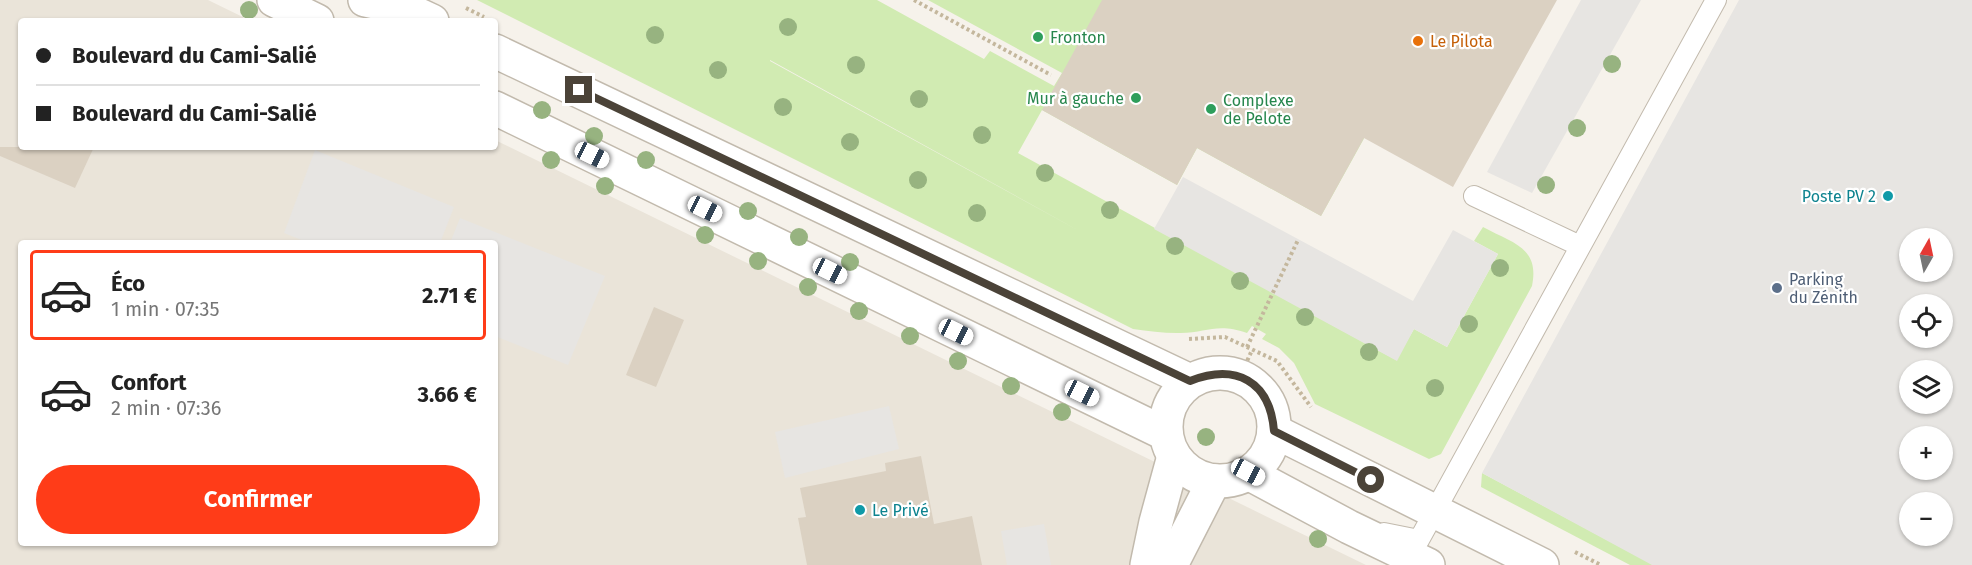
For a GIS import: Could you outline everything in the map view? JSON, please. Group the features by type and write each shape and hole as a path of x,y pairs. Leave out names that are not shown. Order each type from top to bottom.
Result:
{"street":[{"path":"274,0 311,18"},
{"path":"365,0 406,9 426,18"},
{"path":"498,52 1190,381"},
{"path":"498,109 1170,445 1185,468 1214,481 1232,480 1248,472 1261,462 1270,447 1274,431 1272,414 1266,399 1255,386 1246,358 1223,373 1206,375 1190,381 1170,404 1166,419 1170,445 1147,565"},
{"path":"1274,431 1542,565"},
{"path":"1248,472 1349,527 1428,565"},
{"path":"1171,565 1214,481"}],"lane":[{"path":"1349,527 1419,540 1716,0"},
{"path":"1474,196 1580,246"}],"path":[{"path":"914,0 1051,75"},
{"path":"460,5 486,18"},
{"path":"1246,358 1298,240"}],"shaded area":[{"path":"0,0 208,0 245,18 18,18 18,150 498,150 498,141 1366,565 0,565"},
{"path":"1581,0 1641,0 1532,193 1487,172"},
{"name":"Parking du Zénith","path":"1739,0 1972,0 1972,565 1652,565 1482,473"},
{"path":"315,150 454,207 441,240 302,240 284,233"},
{"path":"1183,177 1413,301 1453,230 1498,254 1447,347 1414,329 1397,361 1154,229"},
{"path":"460,218 605,276 568,365 498,337 498,240 451,240"},
{"path":"889,406 899,449 785,478 775,432"},
{"path":"1044,524 1051,565 1007,565 1001,531"}],"green space":[{"path":"477,0 877,0 984,59 990,51 1054,86 1062,73 928,0 1275,0 1402,70 1321,216 1197,148 1177,185 1042,110 1018,153 1396,360 1414,329 1447,347 1498,254 1474,241 1483,227 1513,242 1528,254 1532,263 1532,286 1441,454 1429,459 1315,404 1294,363 1279,348 1262,339 1266,334 1252,326 1247,333 1227,328 1187,333 1133,329","holes":["770,60 1083,233 770,61"]},
{"path":"1482,473 1654,565 1630,565 1481,487"}],"building":[{"name":"Complexe de Pelote","path":"1102,0 1557,0 1453,187 1364,138 1321,216 1197,148 1177,185 1042,110"},
{"path":"0,147 18,147 18,150 93,150 75,188 0,156"},
{"path":"654,307 684,320 656,387 626,375"},
{"path":"921,456 934,524 972,516 982,565 807,565 798,518 806,517 800,488 886,471 885,463"}],"place":[{"name":"Fronton","path":"1038,37"},
{"name":"Le Pilota","path":"1418,41"},
{"name":"Mur à gauche","path":"1136,98"},
{"name":"Complexe de Pelote","path":"1211,109"},
{"name":"Poste PV 2","path":"1888,196"},
{"name":"Parking du Zénith","path":"1777,288"},
{"name":"Le Privé","path":"860,510"}],"route":[{"path":"579,90 1190,381 1206,375 1223,373 1240,377 1255,386 1266,399 1272,414 1274,431 1371,480"}]}
